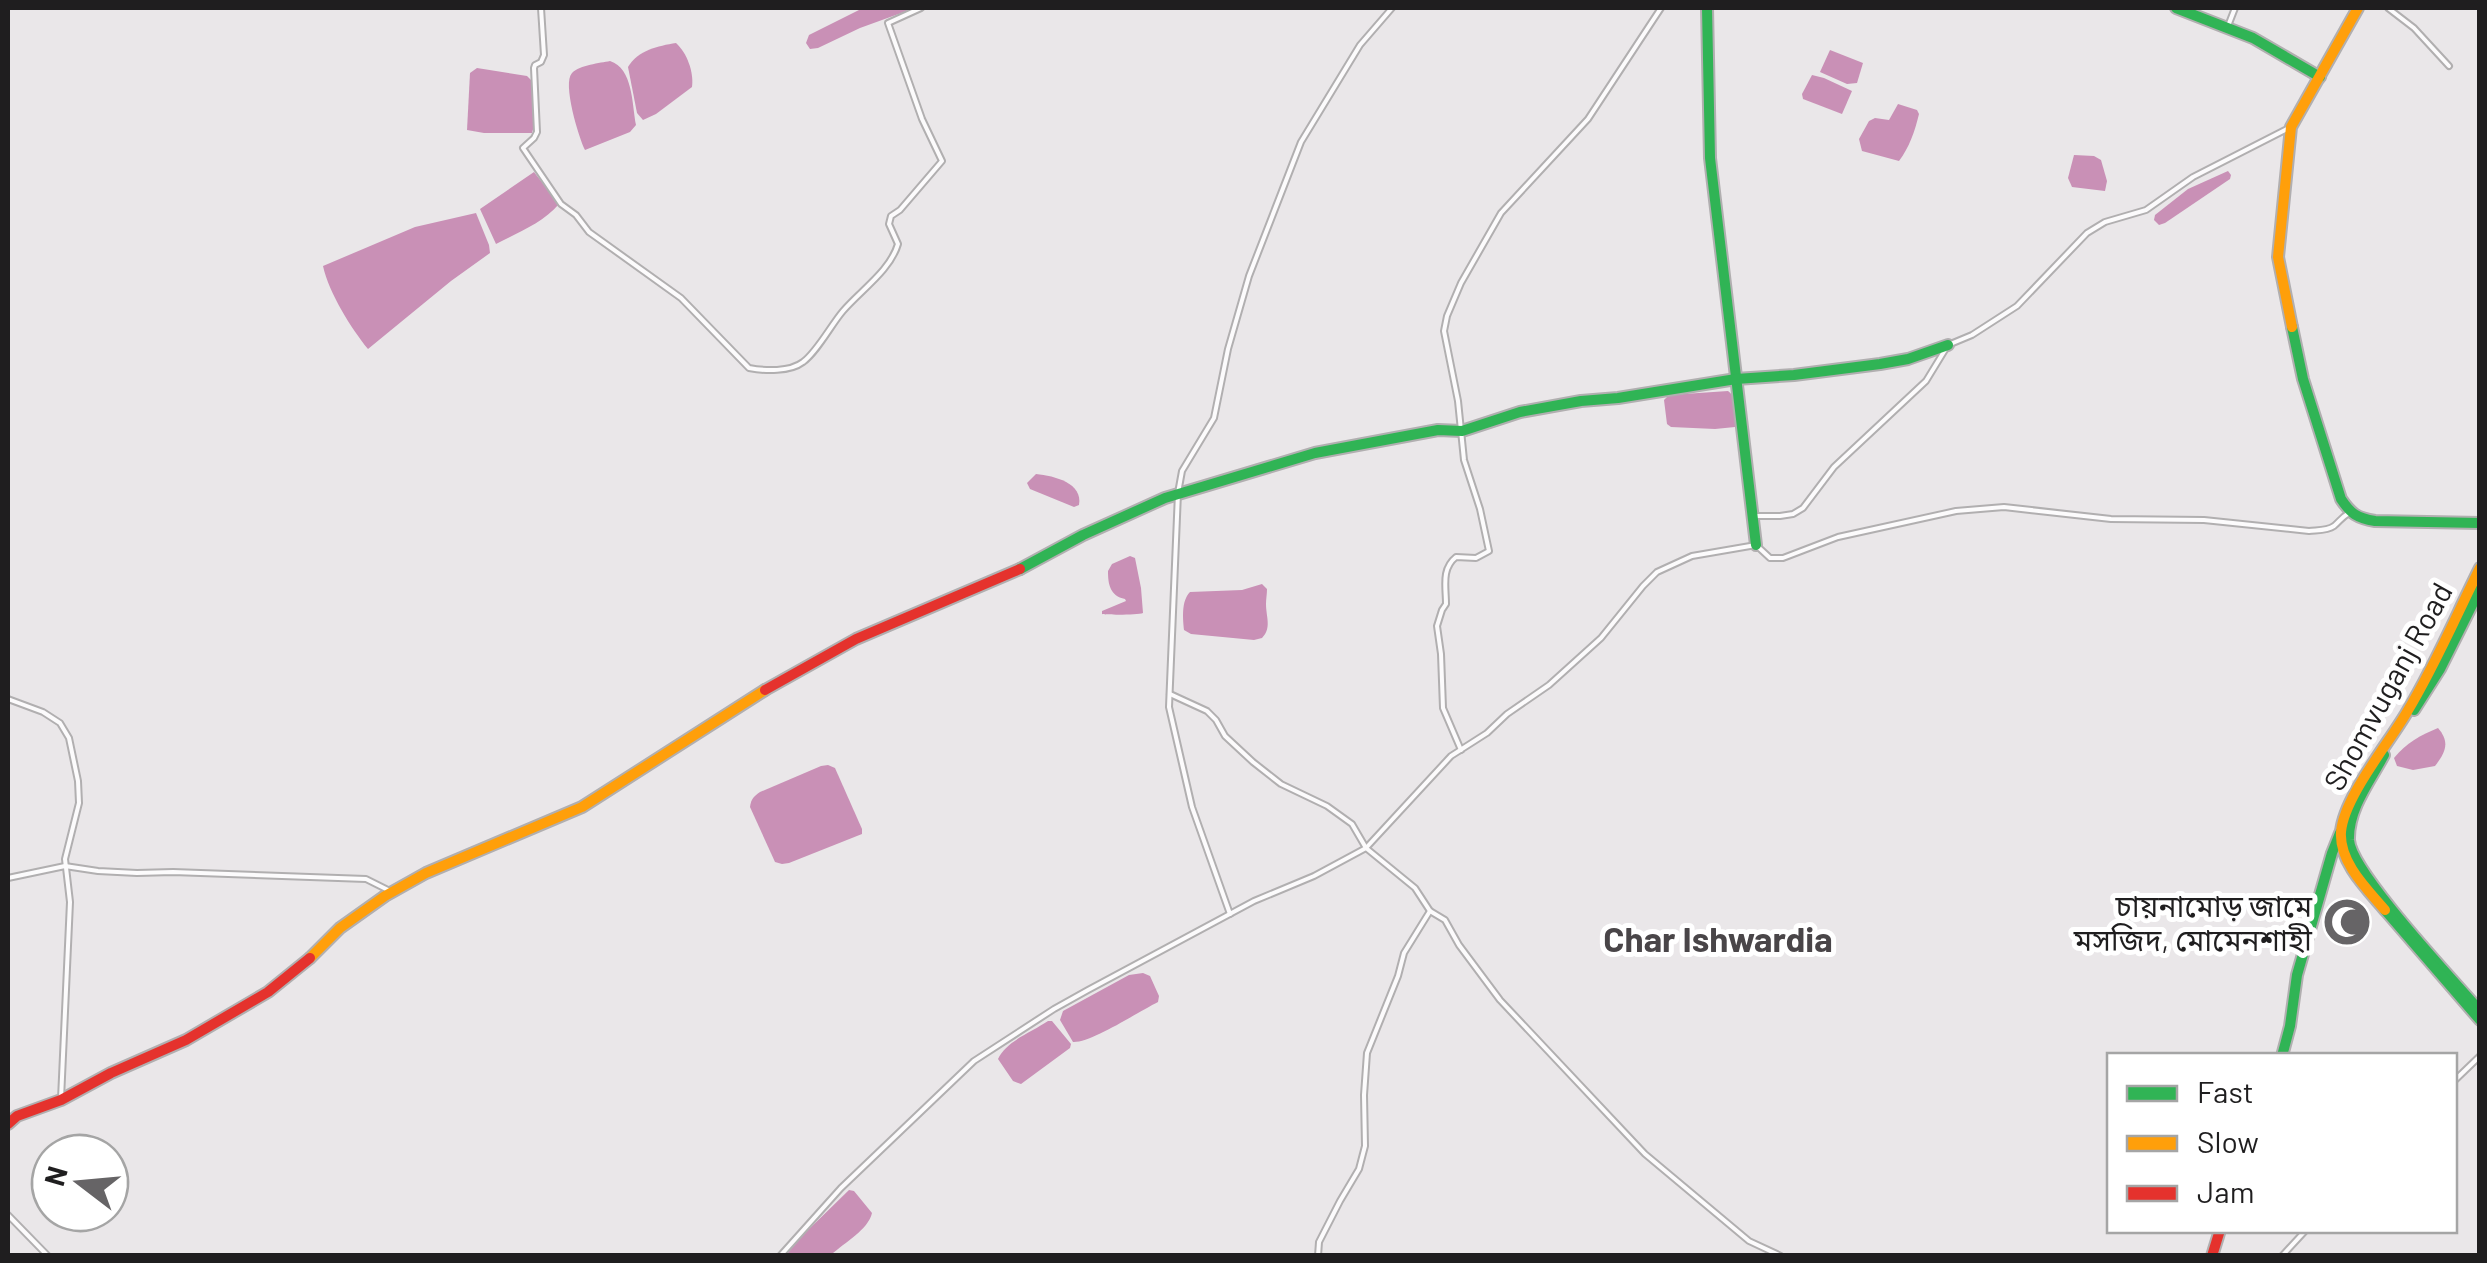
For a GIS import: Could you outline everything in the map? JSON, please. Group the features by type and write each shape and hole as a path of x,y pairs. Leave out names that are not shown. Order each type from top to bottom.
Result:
{"street":[{"path":"542,8 544,55 534,68 536,132 523,148 537,172 589,232 682,298 749,368 763,371 802,363 840,314 889,262 898,244 889,224 891,216 942,160 922,119 888,23 921,8"},
{"path":"1230,914 1192,807 1169,707 1178,494 1182,472 1214,418 1249,276 1301,142 1360,45 1392,8"},
{"path":"1461,750 1443,708 1437,626 1446,604 1445,576 1449,563 1456,557 1476,558 1489,551 1464,460 1458,401 1444,331 1447,316 1501,213 1595,111 1660,8"},
{"path":"1707,8 1710,158 1756,545 1770,558 1784,558 1838,536 1956,511 2004,508 2111,519 2204,520 2309,531 2326,530 2350,513"},
{"path":"2176,8 2253,38 2320,77"},
{"path":"2228,27 2236,8"},
{"path":"2358,8 2291,127 2278,257 2312,410 2340,499 2350,513 2375,521 2480,523"},
{"path":"2388,8 2414,28 2449,66"},
{"path":"8,1124 17,1116 61,1100 186,1040 268,992 320,950 340,928 392,892 426,873 582,807 784,677 856,639 1022,568 1178,494 1315,452 1438,430 1462,431 1498,418 1566,404 1736,379 1880,364 1948,346 2017,306 2098,226 2146,210 2193,177 2291,127"},
{"path":"1752,516 1792,514 1803,508 1834,467 1926,381 1948,346"},
{"path":"780,1256 841,1188 974,1062 1054,1008 1254,901 1314,876 1366,848 1428,779 1549,685 1601,638 1658,572 1692,556 1756,545"},
{"name":"Shomvuganj Road","path":"2480,568 2475,587 2447,643 2356,791 2342,832 2342,844 2370,893 2480,1020"},
{"name":"Shomvuganj Road","path":"2447,643 2440,669 2357,802 2349,839 2354,867 2480,1011"},
{"path":"1170,694 1208,711 1240,751 1281,784 1327,806 1352,824 1366,848 1416,888 1430,911 1445,920 1500,1000 1645,1154 1748,1241 1781,1256"},
{"path":"8,699 60,722 78,780 79,803 64,858 70,902 61,1100"},
{"path":"2283,1053 2297,976 2332,852 2342,832"},
{"path":"8,878 65,866 117,872 366,879 392,892"},
{"path":"2327,876 2336,868 2354,867"},
{"path":"1318,1256 1320,1242 1359,1169 1366,1146 1367,1053 1404,953 1430,911"},
{"path":"2457,1078 2480,1056"},
{"path":"8,1215 48,1256"},
{"path":"2282,1256 2303,1233"}],"shaded area":[{"path":"863,8 915,8 810,49 806,43 809,35"},
{"path":"676,43 689,63 692,87 643,120 637,113 628,67 643,53"},
{"path":"1830,50 1863,63 1857,83 1847,84 1820,72"},
{"path":"610,61 618,65 627,79 636,125 630,132 585,150 572,111 569,79 580,68"},
{"path":"477,68 527,76 532,81 532,133 467,130 470,73"},
{"path":"1812,75 1852,91 1842,114 1803,99"},
{"path":"1898,104 1919,114 1899,161 1862,151 1859,139 1869,121 1889,120"},
{"path":"2074,155 2101,160 2107,181 2105,191 2072,187 2068,178"},
{"path":"2228,171 2230,179 2165,223 2159,225 2154,220 2155,215 2188,189"},
{"path":"534,172 559,204 538,222 496,244 480,209"},
{"path":"476,213 490,253 368,349 341,310 323,266 415,227"},
{"path":"1728,391 1738,408 1735,427 1667,424 1664,400 1669,395"},
{"path":"1036,474 1072,486 1079,505 1074,507 1030,489 1027,483"},
{"path":"1130,556 1135,558 1143,613 1102,614 1126,601 1111,589 1108,571 1112,564"},
{"path":"1262,584 1267,589 1268,622 1262,638 1191,634 1184,630 1184,605 1190,592 1242,590"},
{"path":"2438,728 2445,747 2435,766 2413,770 2397,766 2394,758 2404,748"},
{"path":"821,766 835,768 862,834 789,863 775,862 750,807 752,800 760,792"},
{"path":"1129,975 1150,976 1158,1002 1103,1032 1073,1042 1060,1020 1063,1011"},
{"path":"1048,1021 1071,1044 1070,1048 1021,1084 1013,1081 998,1059 1013,1042"},
{"path":"849,1190 872,1213 861,1230 831,1255 786,1255 805,1233"}],"traffic: fast":[{"path":"1707,8 1710,158 1756,545"},
{"path":"2176,8 2253,38 2320,77"},
{"path":"2292,327 2303,379 2341,499 2348,508 2359,517 2375,521 2480,523"},
{"path":"1020,569 1165,498 1315,453 1438,430 1462,431 1520,412 1581,401 1880,364 1948,345"},
{"path":"2414,710 2440,669 2480,589"},
{"path":"2384,755 2352,817 2349,840 2354,855 2384,900 2480,1011"},
{"path":"2283,1053 2297,975 2340,833"},
{"path":"2385,910 2480,1020"}],"traffic: slow":[{"path":"2292,327 2278,257 2291,127 2358,8"},
{"path":"2385,910 2344,854 2344,818 2358,787 2427,677 2480,568"},
{"path":"310,958 340,928 385,896 426,873 582,807 765,690"}],"traffic: jam":[{"path":"765,690 856,639 1020,569"},
{"path":"8,1124 17,1116 61,1100 186,1040 268,992 310,958"},
{"path":"2212,1256 2219,1233"}],"place":[{"name":"চায়নামোড় জামে মসজিদ, মোমেনশাহী","path":"2347,922"}],"district":[{"name":"Char Ishwardia","path":"1718,938"}]}
